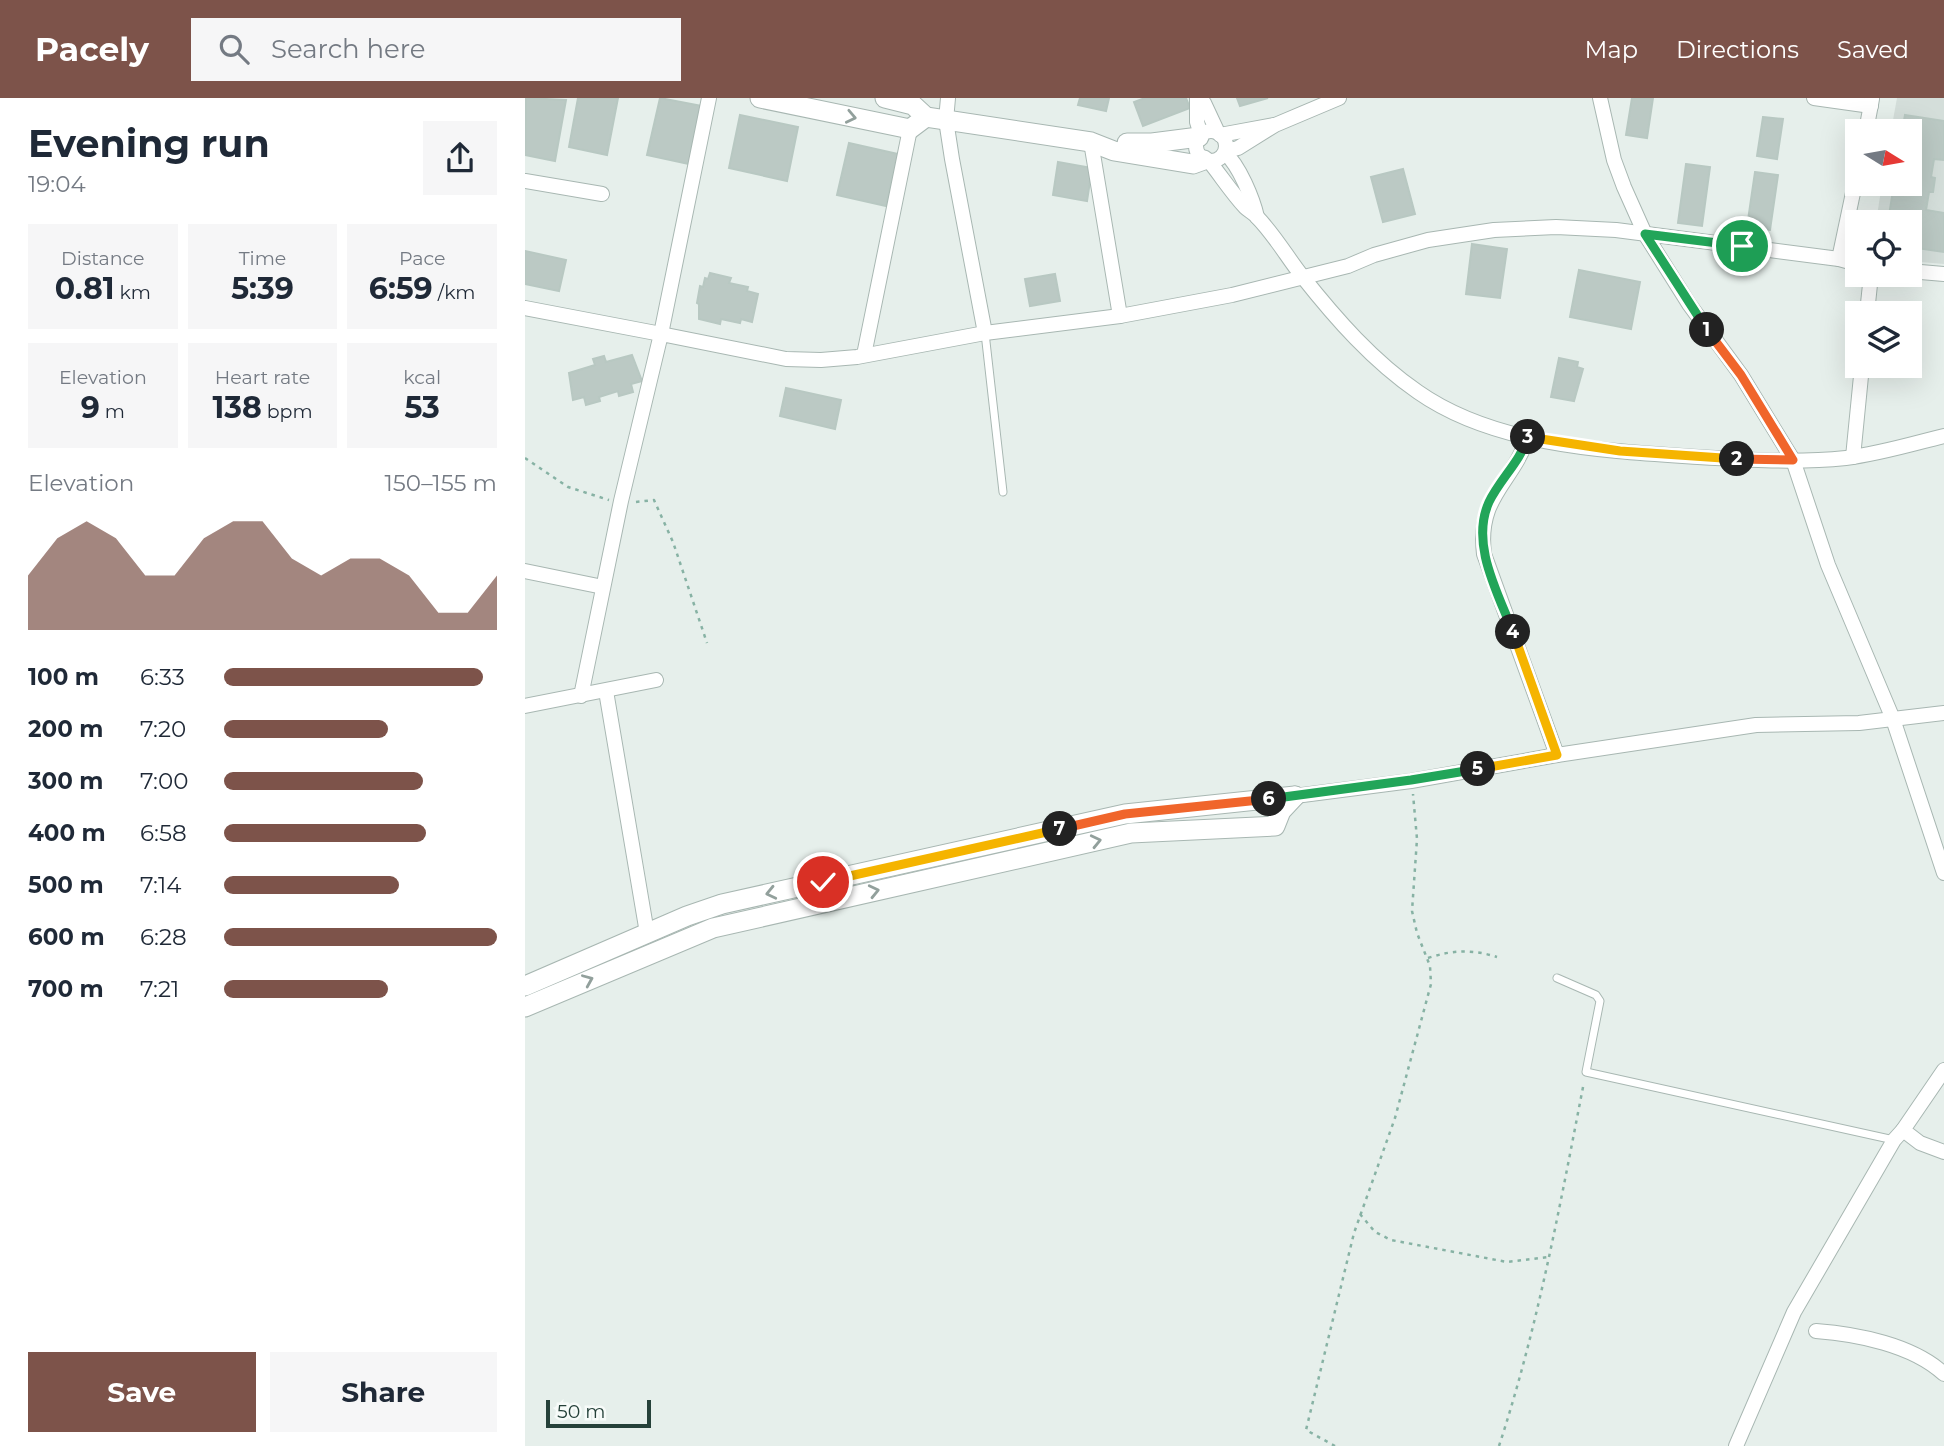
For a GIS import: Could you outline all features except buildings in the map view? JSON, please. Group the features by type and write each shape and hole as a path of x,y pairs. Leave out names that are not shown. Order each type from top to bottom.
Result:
{"street":[{"path":"581,696 709,98"},
{"path":"760,98 918,123 946,120 1096,143 1152,143 1275,125"},
{"path":"864,355 918,123 913,106 885,98"},
{"path":"949,98 946,120 985,333"},
{"path":"1198,98 1204,103 1210,135"},
{"path":"1096,143 1114,151 1193,164 1219,159 1225,152 1238,148 1275,125 1339,98"},
{"path":"1600,98 1614,160 1623,187 1645,234 1689,304 1741,375 1793,460 1849,618 1893,719 1944,873"},
{"path":"1814,98 1872,102"},
{"path":"1210,135 1225,141 1225,152 1238,170 1254,203 1257,217"},
{"path":"1210,135 1196,147 1197,152 1246,209 1257,217 1303,277 1370,353 1416,391 1470,420 1528,437 1620,451 1741,459 1853,457 1944,436"},
{"path":"1096,143 1120,316"},
{"path":"525,181 602,194"},
{"path":"1839,259 1852,196"},
{"path":"525,308 786,359 821,360 985,333 1120,316 1233,295 1348,266 1401,247 1461,234 1556,227 1645,234 1845,261"},
{"path":"1922,272 1944,274"},
{"path":"1853,457 1861,378"},
{"path":"1528,437 1519,458 1490,501 1483,525 1483,544 1484,554 1557,755"},
{"path":"525,571 603,587"},
{"path":"525,706 656,681"},
{"path":"606,691 647,933"},
{"path":"525,986 687,916 722,904 1125,814 1295,796 1411,780 1756,725 1859,723 1944,713"},
{"path":"525,1007 713,928 1131,833 1275,826 1281,811 1295,796"},
{"path":"1736,1446 1794,1312 1899,1135 1944,1070"},
{"path":"1899,1135 1944,1152"},
{"path":"1816,1331 1877,1341 1917,1357 1944,1374"}],"lane":[{"path":"985,333 1003,492"},
{"path":"1557,978 1596,995 1600,1002 1586,1072 1899,1135"}],"path":[{"path":"525,458 568,487 593,496 621,501 654,500 673,542 707,643"},
{"path":"1335,1446 1307,1430 1360,1214 1395,1118 1429,993 1431,975 1428,958 1417,933 1412,911 1417,839 1411,780"},
{"path":"1428,958 1453,950 1497,957"},
{"path":"1499,1446 1528,1350 1586,1072"},
{"path":"1360,1214 1375,1232 1391,1240 1507,1262 1549,1257"}],"shaded area":[{"path":"1897,98 1944,98 1944,264 1922,262 1922,210 1878,210 1880,196 1922,196 1922,119 1893,119"}],"route":[{"path":"823,882 1125,814 1295,796 1411,780 1557,755 1484,554 1483,525 1486,512 1490,501 1519,458 1528,437 1620,451 1793,460 1741,375 1689,304 1645,234 1742,246"}]}
